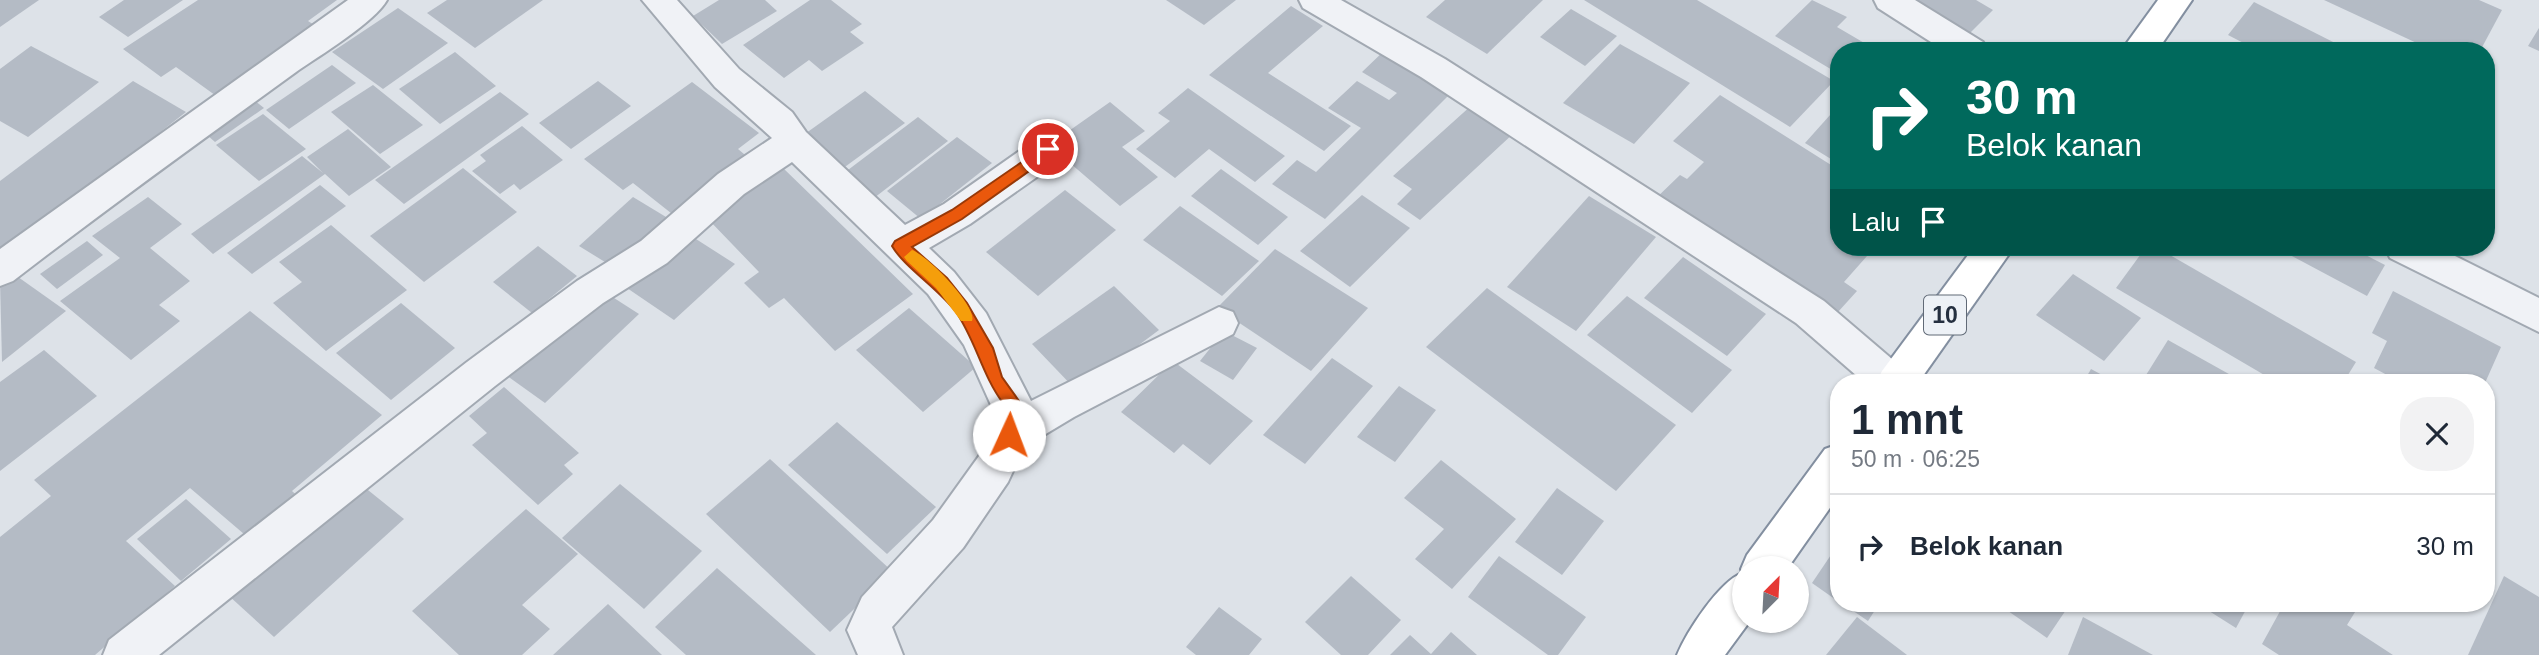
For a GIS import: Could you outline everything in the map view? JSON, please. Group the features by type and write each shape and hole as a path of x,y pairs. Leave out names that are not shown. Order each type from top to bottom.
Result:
{"highway":[{"path":"2145,42 2176,0"},
{"name":"10","path":"1901,374 1988,256"},
{"path":"1771,556 1830,475"},
{"path":"1699,655 1732,610"}],"street":[{"path":"0,270 169,143 279,68 371,0"},
{"path":"658,0 727,78 780,122 794,142 941,283 962,308 987,353 995,380 1011,401 1009,435 994,469 948,534 877,612 869,630 881,655"},
{"path":"1315,0 1433,68 1810,312 1883,374"},
{"path":"1890,0 1957,42"},
{"path":"125,655 481,374 590,292 654,252 731,184 794,142"},
{"path":"900,246 957,215 1048,149"},
{"path":"2421,256 2539,316"},
{"path":"1009,435 1044,411 1172,351 1219,323"}],"building":[{"path":"0,0 39,0 0,27"},
{"path":"124,0 183,0 128,37 99,17"},
{"path":"198,0 337,0 308,21 319,28 219,98 176,67 161,77 123,49"},
{"path":"447,0 543,0 475,48 427,13"},
{"path":"719,0 765,0 777,11 722,44 693,16"},
{"path":"810,0 831,0 862,24 850,32 864,43 822,71 809,60 784,78 743,45"},
{"path":"1166,0 1236,0 1204,25"},
{"path":"1445,0 1543,0 1487,54 1426,17"},
{"path":"1584,0 1697,0 1830,79 1830,85 1790,127"},
{"path":"1812,0 1847,17 1837,27 1863,42 1830,42 1830,69 1775,36"},
{"path":"1909,0 1976,0 1993,10 1968,35"},
{"path":"2324,0 2479,0 2502,10 2485,42 2415,42"},
{"path":"2254,2 2333,42 2242,42 2228,35"},
{"path":"1291,6 1323,26 1268,73 1351,126 1324,151 1209,75"},
{"path":"398,8 448,43 383,89 332,52"},
{"path":"1571,9 1617,36 1585,66 1540,37"},
{"path":"2539,28 2539,51 2528,46"},
{"path":"1620,44 1690,83 1634,144 1563,103"},
{"path":"31,46 99,82 28,137 0,121 0,69"},
{"path":"1386,49 1454,90 1325,219 1272,184 1297,160 1316,172 1361,128 1328,108 1357,81 1389,100 1397,93 1362,72"},
{"path":"455,52 496,86 440,124 399,89"},
{"path":"332,65 356,83 289,129 266,110"},
{"path":"133,81 186,112 0,257 0,181"},
{"path":"598,81 631,106 571,149 539,123"},
{"path":"692,82 759,133 738,149 751,160 676,217 633,183 623,190 584,159"},
{"path":"373,85 423,125 380,154 331,112"},
{"path":"1188,88 1285,156 1255,182 1209,149 1175,178 1136,149 1170,121 1158,113"},
{"path":"865,91 905,123 842,169 802,136"},
{"path":"500,92 529,114 404,204 375,180"},
{"path":"248,95 264,108 215,142 199,128"},
{"path":"1720,95 1830,164 1830,256 1867,256 1844,282 1857,291 1828,323 1651,203 1680,175 1687,179 1704,162 1673,141"},
{"path":"1110,102 1145,131 1122,147 1158,177 1120,206 1049,145"},
{"path":"1473,104 1515,132 1420,220 1397,204 1412,189 1393,176"},
{"path":"263,114 306,149 259,181 216,145"},
{"path":"1830,115 1830,158 1805,143"},
{"path":"918,117 948,141 874,198 844,173"},
{"path":"522,126 563,160 520,190 514,184 500,194 472,171 486,161 480,155"},
{"path":"348,129 391,167 349,196 325,174 213,254 191,234 302,156 323,173 307,157"},
{"path":"957,137 992,163 921,219 887,191"},
{"path":"463,168 517,212 424,282 370,236"},
{"path":"783,168 913,294 835,351 784,298 769,308 744,283 759,272 707,218"},
{"path":"1221,169 1288,217 1258,245 1191,196"},
{"path":"320,185 346,206 252,274 227,253"},
{"path":"1065,190 1116,230 1038,296 986,252"},
{"path":"1362,195 1410,228 1350,287 1300,251"},
{"path":"1589,196 1656,237 1576,331 1507,287"},
{"path":"148,197 182,224 150,248 190,281 159,305 180,321 131,360 60,301 120,258 92,236"},
{"path":"633,197 671,220 618,270 579,246"},
{"path":"1180,206 1259,261 1222,296 1143,240"},
{"path":"331,225 407,290 326,351 273,303 302,282 279,262"},
{"path":"685,232 735,264 674,320 624,286"},
{"path":"87,241 103,255 57,289 40,274"},
{"path":"538,246 577,276 532,313 493,282"},
{"path":"1275,249 1368,308 1311,371 1217,308"},
{"path":"2139,256 2172,256 2356,362 2349,374 2263,374 2116,288"},
{"path":"2292,256 2368,256 2385,265 2367,296"},
{"path":"1683,257 1766,314 1727,356 1644,298"},
{"path":"11,272 66,311 2,362 0,280"},
{"path":"2073,274 2141,318 2104,361 2036,315"},
{"path":"1114,286 1159,330 1077,391 1032,344"},
{"path":"1487,288 1676,425 1616,491 1426,347"},
{"path":"600,289 639,314 545,403 506,375"},
{"path":"2393,291 2501,347 2489,374 2385,374 2374,368 2387,341 2372,333"},
{"path":"1627,296 1732,370 1692,413 1587,335"},
{"path":"401,303 455,348 391,400 336,353"},
{"path":"909,308 976,367 923,412 856,350"},
{"path":"250,311 382,415 292,491 305,503 257,545 190,488 126,541 175,586 95,655 0,655 0,537 51,496 34,480"},
{"path":"1224,331 1257,348 1233,380 1200,361"},
{"path":"2168,340 2229,374 2147,374"},
{"path":"44,350 97,396 0,471 0,382"},
{"path":"1332,358 1373,386 1305,464 1263,435"},
{"path":"1173,361 1253,421 1210,465 1183,444 1174,453 1121,412"},
{"path":"1399,386 1436,410 1395,462 1357,437"},
{"path":"504,387 579,453 564,465 573,474 538,505 472,445 487,433 469,416"},
{"path":"837,422 936,507 887,554 788,465"},
{"path":"770,459 893,572 830,632 706,514"},
{"path":"1441,460 1516,519 1452,589 1415,559 1444,529 1404,498"},
{"path":"358,482 404,519 274,637 228,595"},
{"path":"620,484 702,551 644,609 562,538"},
{"path":"1557,488 1604,521 1562,575 1515,542"},
{"path":"186,499 231,539 181,581 137,539"},
{"path":"526,509 578,554 522,605 550,629 522,655 459,655 412,611"},
{"path":"1499,556 1586,617 1558,655 1548,655 1468,597"},
{"path":"1830,556 1830,596 1812,583"},
{"path":"717,568 816,655 686,655 655,627"},
{"path":"1351,576 1401,620 1368,655 1341,655 1305,622"},
{"path":"2504,576 2539,597 2539,655 2468,655 2488,612 2495,612 2495,596"},
{"path":"608,604 662,655 553,655"},
{"path":"1219,607 1262,639 1249,655 1196,655 1186,647"},
{"path":"1855,612 1874,612 1868,621"},
{"path":"2010,612 2065,612 2047,638"},
{"path":"2211,612 2245,612 2236,628"},
{"path":"2280,612 2355,612 2347,625 2393,655 2279,655 2262,644"},
{"path":"1857,617 1907,655 1826,655"},
{"path":"2083,617 2153,655 2068,655"},
{"path":"1451,632 1477,655 1390,655 1410,635 1431,654"}],"slow traffic":[{"path":"912,257 941,283 966,316"}],"route":[{"path":"1009,435 1011,401 995,380 987,353 962,308 941,283 900,246 957,215 996,184 1048,149"}]}
